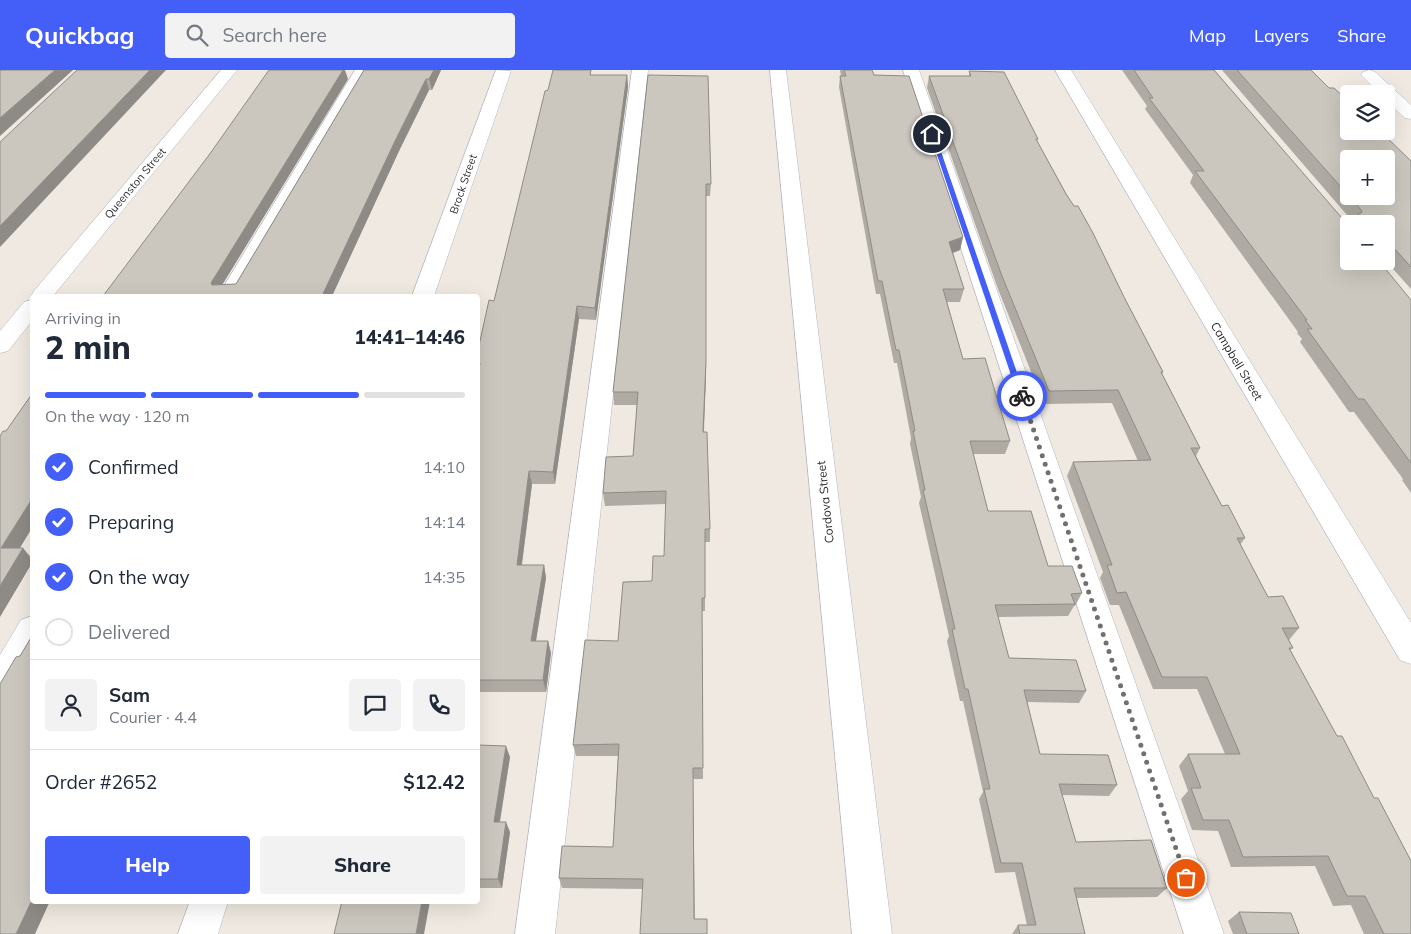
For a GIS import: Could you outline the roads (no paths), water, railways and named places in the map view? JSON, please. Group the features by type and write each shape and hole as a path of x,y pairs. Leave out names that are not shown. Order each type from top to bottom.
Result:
{"street":[{"name":"Queenston Street","path":"44,294 229,70"},
{"path":"230,294 363,70"},
{"name":"Brock Street","path":"425,294 503,70"},
{"path":"535,934 640,70"},
{"name":"Cordova Street","path":"778,70 872,934"},
{"path":"911,70 1204,934"},
{"name":"Campbell Street","path":"1063,70 1411,651"},
{"path":"1367,73 1411,114"},
{"path":"0,346 30,309"},
{"path":"0,684 30,632"},
{"path":"198,934 209,904"}]}
